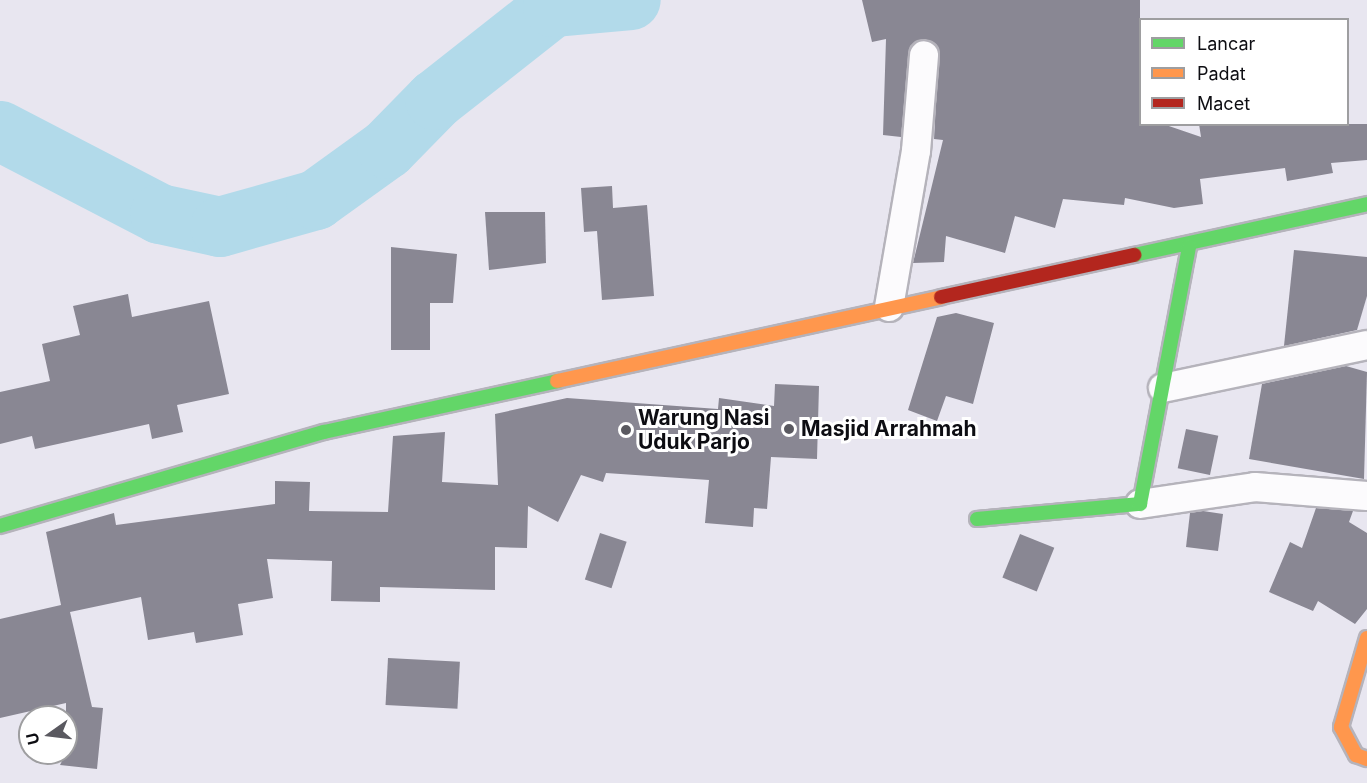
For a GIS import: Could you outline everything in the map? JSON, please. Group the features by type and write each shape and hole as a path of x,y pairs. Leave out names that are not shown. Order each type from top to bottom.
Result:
{"street":[{"path":"889,307 916,152 924,55"},
{"path":"0,526 324,432 889,307 1189,247 1367,204"},
{"path":"1140,504 1189,247"},
{"path":"1163,388 1367,345"},
{"path":"978,519 1140,504 1255,487 1367,496"},
{"path":"1367,638 1341,727 1356,756 1367,759"}],"building":[{"path":"862,0 1140,0 1139,126 1169,126 1201,137 1199,126 1367,124 1367,160 1331,163 1333,173 1287,181 1285,168 1200,179 1203,204 1174,208 1125,198 1124,205 1063,199 1055,228 1015,216 1005,253 946,236 944,262 913,263 943,140 934,139 939,49 925,39 910,46 901,137 883,135 886,39 872,42"},
{"path":"612,186 613,208 647,205 654,296 602,300 597,231 584,232 581,188"},
{"path":"485,212 545,212 546,263 489,270"},
{"path":"391,247 457,254 453,303 430,303 430,350 391,350"},
{"path":"1294,250 1367,257 1367,296 1357,330 1284,346"},
{"path":"128,294 132,317 209,301 229,394 177,405 183,432 152,439 149,424 35,449 32,436 0,444 0,392 50,381 42,344 80,335 73,306"},
{"path":"956,313 994,323 973,404 946,396 937,421 908,410 937,317"},
{"path":"1346,366 1367,372 1364,479 1249,459 1262,384"},
{"path":"775,384 819,386 817,459 771,457 767,509 754,508 753,527 705,523 709,480 606,473 603,482 581,475 558,522 528,506 527,548 495,547 495,590 380,587 380,602 331,601 332,561 267,559 273,598 238,604 243,635 196,643 194,632 148,640 141,597 70,612 92,707 103,708 97,769 60,765 78,765 78,705 66,705 66,703 18,705 18,714 0,718 0,619 61,605 46,532 114,513 116,525 275,504 275,481 310,482 309,511 388,512 393,436 445,432 442,482 498,485 495,414 567,398 718,409 719,398 774,406"},
{"path":"1186,429 1218,436 1210,475 1178,468"},
{"path":"1316,508 1353,511 1349,522 1367,533 1367,609 1355,624 1318,601 1313,611 1269,592 1290,542 1302,548"},
{"path":"1203,511 1223,514 1218,551 1186,547 1190,513"},
{"path":"600,533 627,542 611,588 585,580"},
{"path":"1020,534 1054,548 1037,591 1002,578"},
{"path":"388,658 460,662 457,709 386,705"}],"waterway":[{"path":"0,131 160,214 220,227 316,200 387,149 435,100 553,7 631,0"}],"traffic: fast":[{"path":"1134,255 1367,204"},
{"path":"977,519 1140,504 1189,247"},
{"path":"0,526 324,432 557,381"}],"traffic: slow":[{"path":"557,381 941,297"},
{"path":"1367,638 1341,727 1356,755 1367,759"}],"traffic: jam":[{"path":"941,297 1134,255"}],"place":[{"name":"Masjid Arrahmah","path":"789,429"},
{"name":"Warung Nasi Uduk Parjo","path":"626,430"}]}
